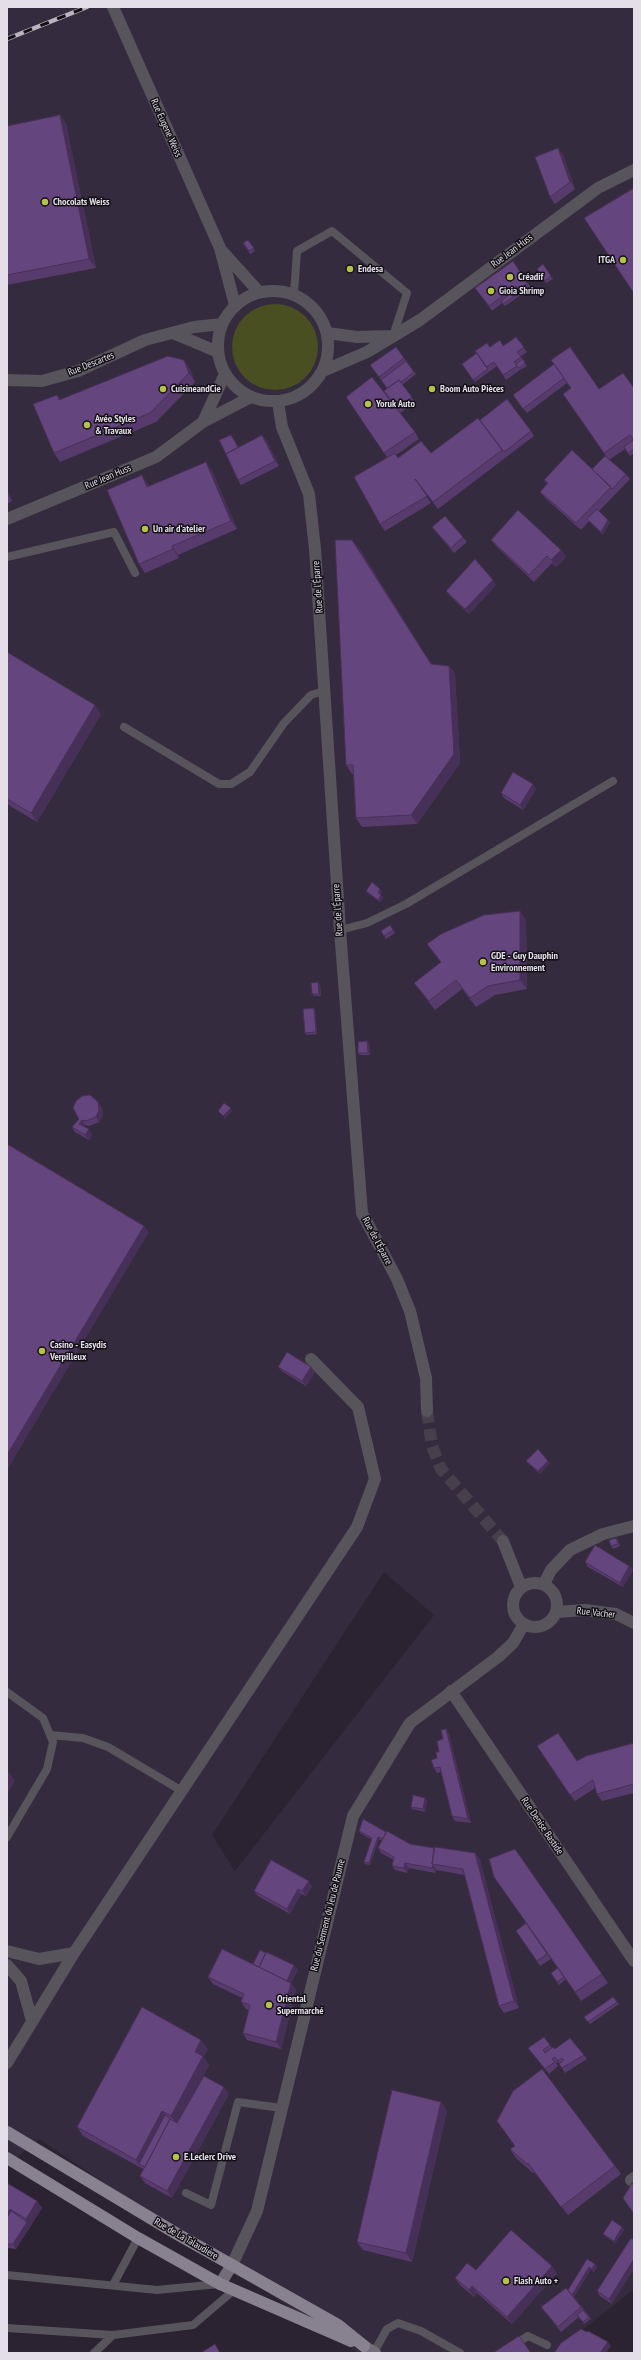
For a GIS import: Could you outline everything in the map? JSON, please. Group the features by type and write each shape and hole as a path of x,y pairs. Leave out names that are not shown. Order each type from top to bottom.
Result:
{"main road":[{"name":"Rue de La Talaudière","path":"7,2132 177,2234 338,2325 371,2350"},
{"path":"7,2158 138,2238 220,2284 322,2330 371,2350"},
{"path":"220,2284 232,2265"}],"street":[{"name":"Rue Eugene Weiss","path":"113,7 220,248 235,305"},
{"name":"Rue Jean Huss","path":"323,371 367,352 420,320 598,188 634,170"},
{"name":"Rue Eugene Weiss","path":"220,248 259,292"},
{"path":"276,290 294,294 309,303 316,312 327,333 327,359 323,371 312,386 296,397 278,402 251,397 236,388 225,374 218,352 218,338 222,324 235,305 259,292 276,290"},
{"name":"Rue Descartes","path":"7,380 42,381 78,371 145,340 194,327 222,324"},
{"path":"173,333 218,352"},
{"path":"327,333 357,337 394,336"},
{"name":"Rue Jean Huss","path":"203,422 225,374"},
{"name":"Rue Jean Huss","path":"7,519 156,457 203,422 251,397"},
{"name":"Rue de l'Éparre","path":"278,402 282,427 309,494 315,549 340,930 362,1214 398,1279 410,1311 426,1378 427,1411"},
{"path":"7,2063 74,1954 357,1527 375,1479 358,1407 311,1359"},
{"path":"544,1584 551,1570 570,1550 603,1534 634,1526"},
{"path":"503,1541 521,1587"},
{"path":"532,1582 544,1584 554,1592 557,1612 550,1622 544,1625 530,1627 518,1620 513,1606 516,1592 521,1587 532,1582"},
{"name":"Rue Vacher","path":"557,1612 585,1610 616,1614 634,1623"},
{"name":"Rue du Serment du Jeu de Paume","path":"232,2265 257,2211 353,1816 410,1723 498,1657 512,1643 524,1624"},
{"name":"Rue Denise Bastide","path":"451,1691 634,1961"},
{"path":"7,1951 39,1959 74,1954"},
{"path":"7,1965 21,1981 32,2021"}],"lane":[{"path":"294,294 297,251 332,231 407,293 394,336"},
{"path":"7,557 114,532 135,573"},
{"path":"124,727 219,784 231,784 250,772 284,724 311,695 324,691"},
{"path":"340,930 367,923 406,904 613,781"},
{"path":"7,1692 43,1718 53,1742 47,1769 7,1837"},
{"path":"50,1735 83,1738 108,1747 182,1791"},
{"path":"186,2193 211,2205 238,2102 281,2108"},
{"path":"113,2285 138,2238"},
{"path":"7,2275 157,2290 220,2284"},
{"path":"7,2328 112,2335 192,2325 233,2290"},
{"path":"371,2350 387,2329 398,2323 421,2331 460,2353"},
{"path":"94,2353 112,2335"},
{"path":"501,2353 528,2336 547,2345"}],"shaded area":[{"path":"7,7 634,7 634,2289 554,2353 358,2353 39,2139 7,2166","holes":["384,1572 434,1615 235,1871 212,1835"]}],"green space":[{"path":"275,304 291,308 305,317 314,331 318,347 314,363 305,377 291,386 275,390 259,386 245,377 236,363 232,347 236,331 245,317 259,308"}],"building":[{"name":"Chocolats Weiss","path":"60,115 89,259 7,275 7,126"},
{"path":"558,148 570,182 550,197 535,157"},
{"name":"ITGA","path":"634,188 634,292 633,292 584,218"},
{"path":"248,240 254,248 249,251 243,243"},
{"path":"513,261 527,283 519,289 516,286 489,306 475,288"},
{"path":"543,264 551,276 545,281 537,269"},
{"path":"518,288 521,291 503,304 501,301"},
{"path":"516,337 524,347 517,352 521,357 514,362 517,366 503,375 494,362 486,367 475,351 487,343 490,347 500,340 503,346"},
{"path":"396,347 404,358 379,377 370,365"},
{"path":"570,347 599,389 623,373 634,388 634,440 630,435 604,453 563,394 571,388 551,360"},
{"path":"477,353 488,369 473,380 462,364"},
{"path":"168,356 184,360 189,373 150,413 54,453 33,404 57,395 59,400"},
{"path":"523,359 525,363 519,368 516,364"},
{"path":"406,361 414,372 401,382 399,380 387,388 381,380"},
{"path":"554,364 564,378 523,409 513,395"},
{"path":"372,377 415,432 384,453 346,397"},
{"path":"399,380 412,397 397,408 384,391"},
{"path":"507,399 531,431 504,452 480,420"},
{"path":"478,418 502,450 433,502 415,479 427,496 380,524 354,477 395,453 398,458 421,441 431,453"},
{"path":"231,435 238,447 226,454 219,440"},
{"path":"262,435 275,461 238,480 226,454"},
{"path":"633,440 634,449 628,453 624,447"},
{"path":"572,450 611,487 576,523 540,492 548,483 544,480"},
{"path":"605,456 626,474 612,489 592,469"},
{"path":"206,462 231,521 172,546 173,549 139,564 107,490 142,475 147,487"},
{"path":"597,509 608,520 601,532 587,519"},
{"path":"518,510 561,550 551,560 547,556 529,575 491,540"},
{"path":"445,516 463,537 451,548 432,527"},
{"path":"335,540 352,540 431,664 449,666 454,754 411,815 356,818 353,765 346,765"},
{"path":"475,559 493,580 465,609 446,591"},
{"path":"7,652 95,705 31,813 7,799"},
{"path":"513,772 533,784 520,805 501,793"},
{"path":"372,882 380,889 378,893 381,895 378,900 366,891"},
{"name":"GDE - Guy Dauphin Environnement","path":"520,911 520,980 488,986 470,998 456,980 429,1001 414,983 441,962 427,944 441,934 484,915"},
{"path":"390,925 393,930 384,936 381,931"},
{"path":"318,982 319,994 312,994 311,983"},
{"path":"314,1008 316,1032 305,1033 303,1009"},
{"path":"367,1041 368,1053 358,1053 358,1042"},
{"path":"90,1095 98,1102 99,1110 96,1117 86,1121 82,1120 79,1124 89,1129 85,1135 72,1127 79,1119 73,1108 76,1101 82,1096"},
{"path":"224,1103 231,1108 223,1116 218,1111"},
{"name":"Casino - Easydis Verpilleux","path":"7,1144 144,1226 7,1455"},
{"path":"287,1352 311,1367 302,1381 278,1367"},
{"path":"538,1449 548,1461 538,1471 526,1461"},
{"path":"616,1538 618,1544 611,1546 609,1540"},
{"path":"595,1545 629,1566 620,1583 585,1562"},
{"path":"446,1729 468,1819 452,1816 440,1767 434,1768 431,1760 437,1758 436,1752 439,1752 437,1741 443,1739 441,1730"},
{"path":"558,1733 577,1761 586,1756 634,1743 634,1784 597,1794 593,1780 570,1795 537,1746"},
{"path":"413,1795 425,1798 423,1809 411,1807"},
{"path":"363,1819 386,1832 383,1839 378,1837 369,1863 364,1862 372,1838 359,1831"},
{"path":"387,1831 410,1844 434,1848 432,1868 405,1863 404,1868 392,1866 394,1857 378,1848"},
{"path":"435,1847 475,1853 514,2001 499,2006 463,1869 432,1864"},
{"path":"515,1849 602,1974 575,1992 494,1877 489,1859"},
{"path":"271,1860 309,1881 302,1891 298,1889 287,1909 254,1891"},
{"path":"526,1923 547,1954 537,1961 516,1931"},
{"name":"Oriental Supermarché","path":"222,1949 291,1983 276,2042 243,2033 250,2005 241,2002 244,1994 208,1977"},
{"path":"260,1950 266,1953 259,1967 253,1964"},
{"path":"266,1952 294,1965 287,1981 259,1967"},
{"path":"558,1968 564,1977 557,1982 551,1973"},
{"path":"613,1997 617,2002 588,2022 584,2017"},
{"path":"142,2007 201,2040 195,2052 203,2056 171,2116 162,2111 136,2160 77,2127"},
{"path":"544,2037 550,2045 543,2050 545,2053 553,2047 555,2049 570,2038 584,2055 562,2068 559,2064 564,2060 562,2058 558,2061 555,2057 552,2059 555,2062 545,2069 528,2048"},
{"path":"542,2069 615,2166 561,2207 528,2163 527,2164 510,2149 515,2146 497,2121 513,2091"},
{"path":"204,2076 224,2087 167,2191 140,2176 170,2119 177,2123"},
{"path":"392,2090 441,2102 406,2253 357,2242"},
{"path":"165,2115 170,2119 145,2167 139,2164"},
{"path":"7,2183 37,2201 26,2219 10,2209 7,2214"},
{"path":"632,2183 634,2186 634,2214 623,2198"},
{"path":"11,2211 27,2222 13,2244 7,2244 7,2218"},
{"path":"612,2220 622,2227 614,2241 603,2234"},
{"name":"Flash Auto +","path":"511,2230 552,2266 507,2317 472,2286 469,2290 455,2278 467,2263 476,2270"},
{"path":"631,2238 634,2240 634,2259 609,2299 597,2291"},
{"path":"587,2259 595,2264 592,2269 589,2267 572,2295 568,2290"},
{"path":"566,2288 581,2307 558,2327 541,2307"},
{"path":"583,2310 589,2317 583,2322 577,2315"},
{"path":"581,2329 587,2332 588,2331 608,2342 600,2353 554,2353 561,2343"},
{"path":"519,2336 531,2353 493,2353"},
{"path":"215,2344 220,2353 201,2353"}],"tunnel":[{"path":"427,1411 432,1446 441,1469 503,1541"}],"railway":[{"path":"7,39 87,7"}],"place":[{"name":"Chocolats Weiss","path":"45,202"},
{"name":"ITGA","path":"623,260"},
{"name":"Endesa","path":"350,269"},
{"name":"Créadif","path":"510,277"},
{"name":"Gioia Shrimp","path":"491,291"},
{"name":"CuisineandCie","path":"163,389"},
{"name":"Boom Auto Pièces","path":"432,389"},
{"name":"Yoruk Auto","path":"368,404"},
{"name":"Avéo Styles & Travaux","path":"87,425"},
{"name":"Un air d'atelier","path":"145,529"},
{"name":"GDE - Guy Dauphin Environnement","path":"483,962"},
{"name":"Casino - Easydis Verpilleux","path":"42,1351"},
{"name":"Oriental Supermarché","path":"269,2005"},
{"name":"E.Leclerc Drive","path":"176,2157"},
{"name":"Flash Auto +","path":"506,2281"}]}
